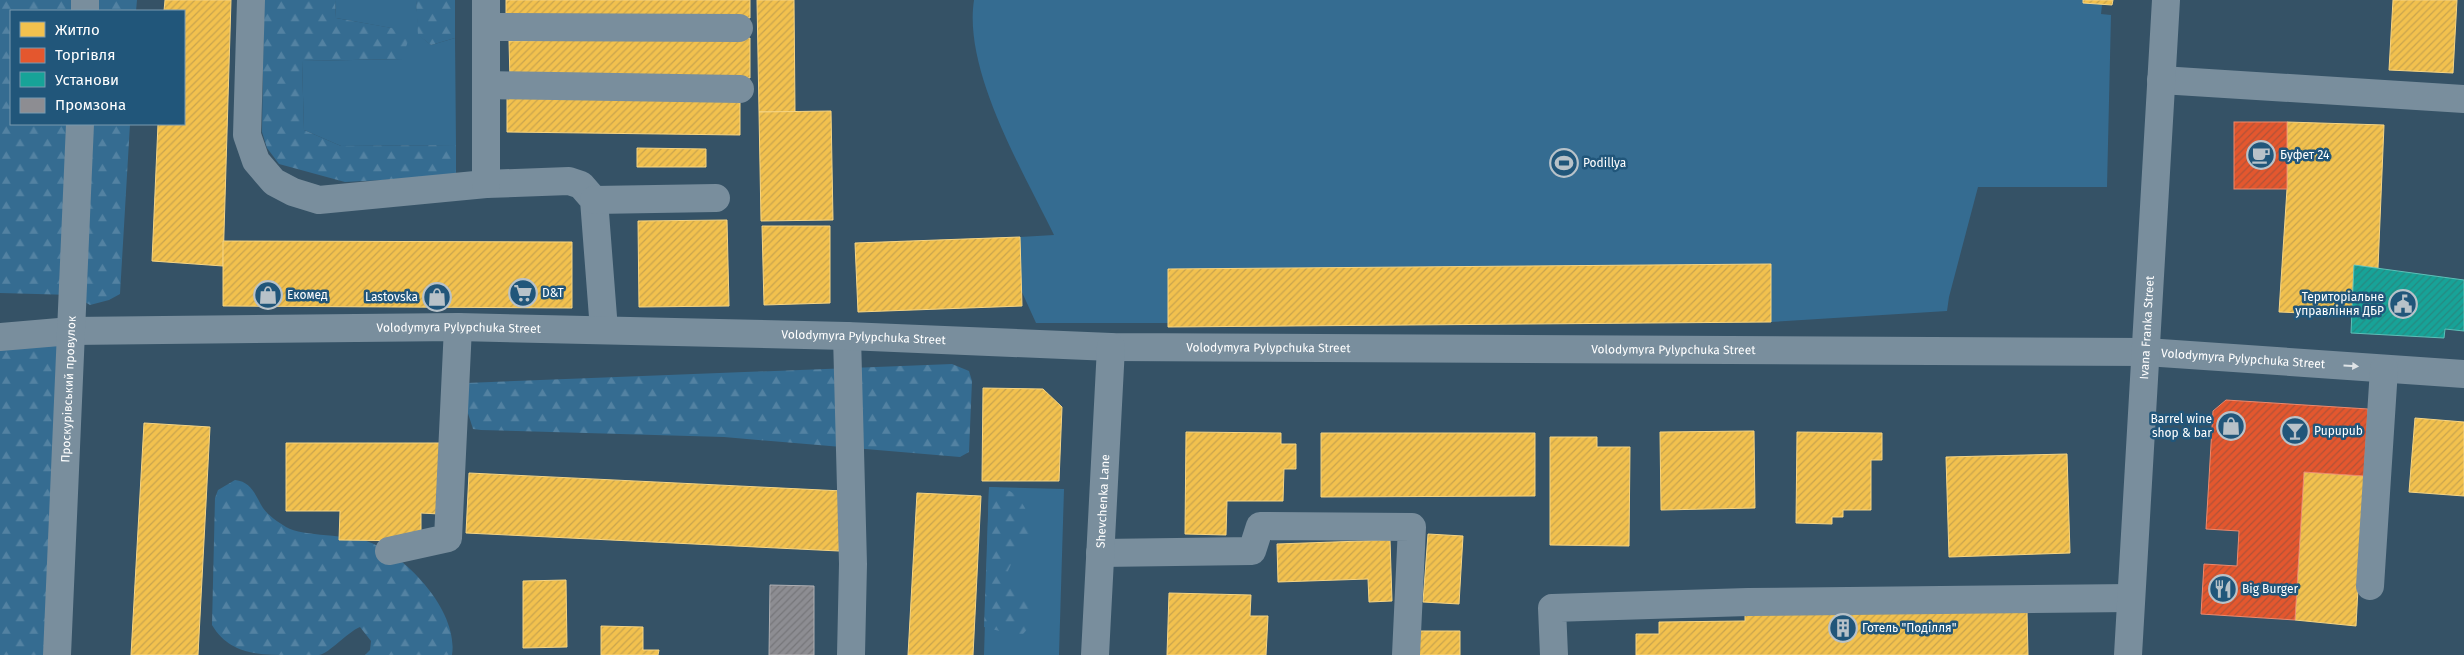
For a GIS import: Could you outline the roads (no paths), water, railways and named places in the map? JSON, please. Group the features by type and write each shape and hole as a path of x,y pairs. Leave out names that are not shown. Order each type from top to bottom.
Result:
{"street":[{"path":"250,0 247,135 256,162 274,182 293,192 319,200 486,184 569,182 580,185 594,200 604,330"},
{"path":"486,0 486,184"},
{"name":"Ivana Franka Street","path":"2128,655 2166,0"},
{"path":"486,27 739,28"},
{"path":"2161,80 2464,99"},
{"path":"486,85 740,89"},
{"name":"Проскурівський провулок","path":"57,655 80,125"},
{"path":"594,200 716,198"},
{"path":"389,551 448,538 458,327"},
{"name":"Volodymyra Pylypchuka Street","path":"0,337 71,331 458,327 847,336 1111,347 2146,352 2464,374"},
{"path":"847,336 853,564 851,655"},
{"name":"Shevchenka Lane","path":"1095,655 1111,347"},
{"path":"2370,586 2384,369"},
{"path":"1100,554 1252,551 1260,526 1412,527 1406,655"},
{"path":"1554,655 1552,608 1748,602 2131,598"}],"place":[{"name":"Буфет 24","path":"2261,155"},
{"name":"Podillya","path":"1564,163"},
{"name":"D&T","path":"523,293"},
{"name":"Екомед","path":"268,295"},
{"name":"Lastovska","path":"437,297"},
{"name":"Територіальне управління ДБР","path":"2403,304"},
{"name":"Barrel wine shop & bar","path":"2231,426"},
{"name":"Pupupub","path":"2295,431"},
{"name":"Big Burger","path":"2223,589"},
{"name":"Готель \"Поділля\"","path":"1843,628"}]}
